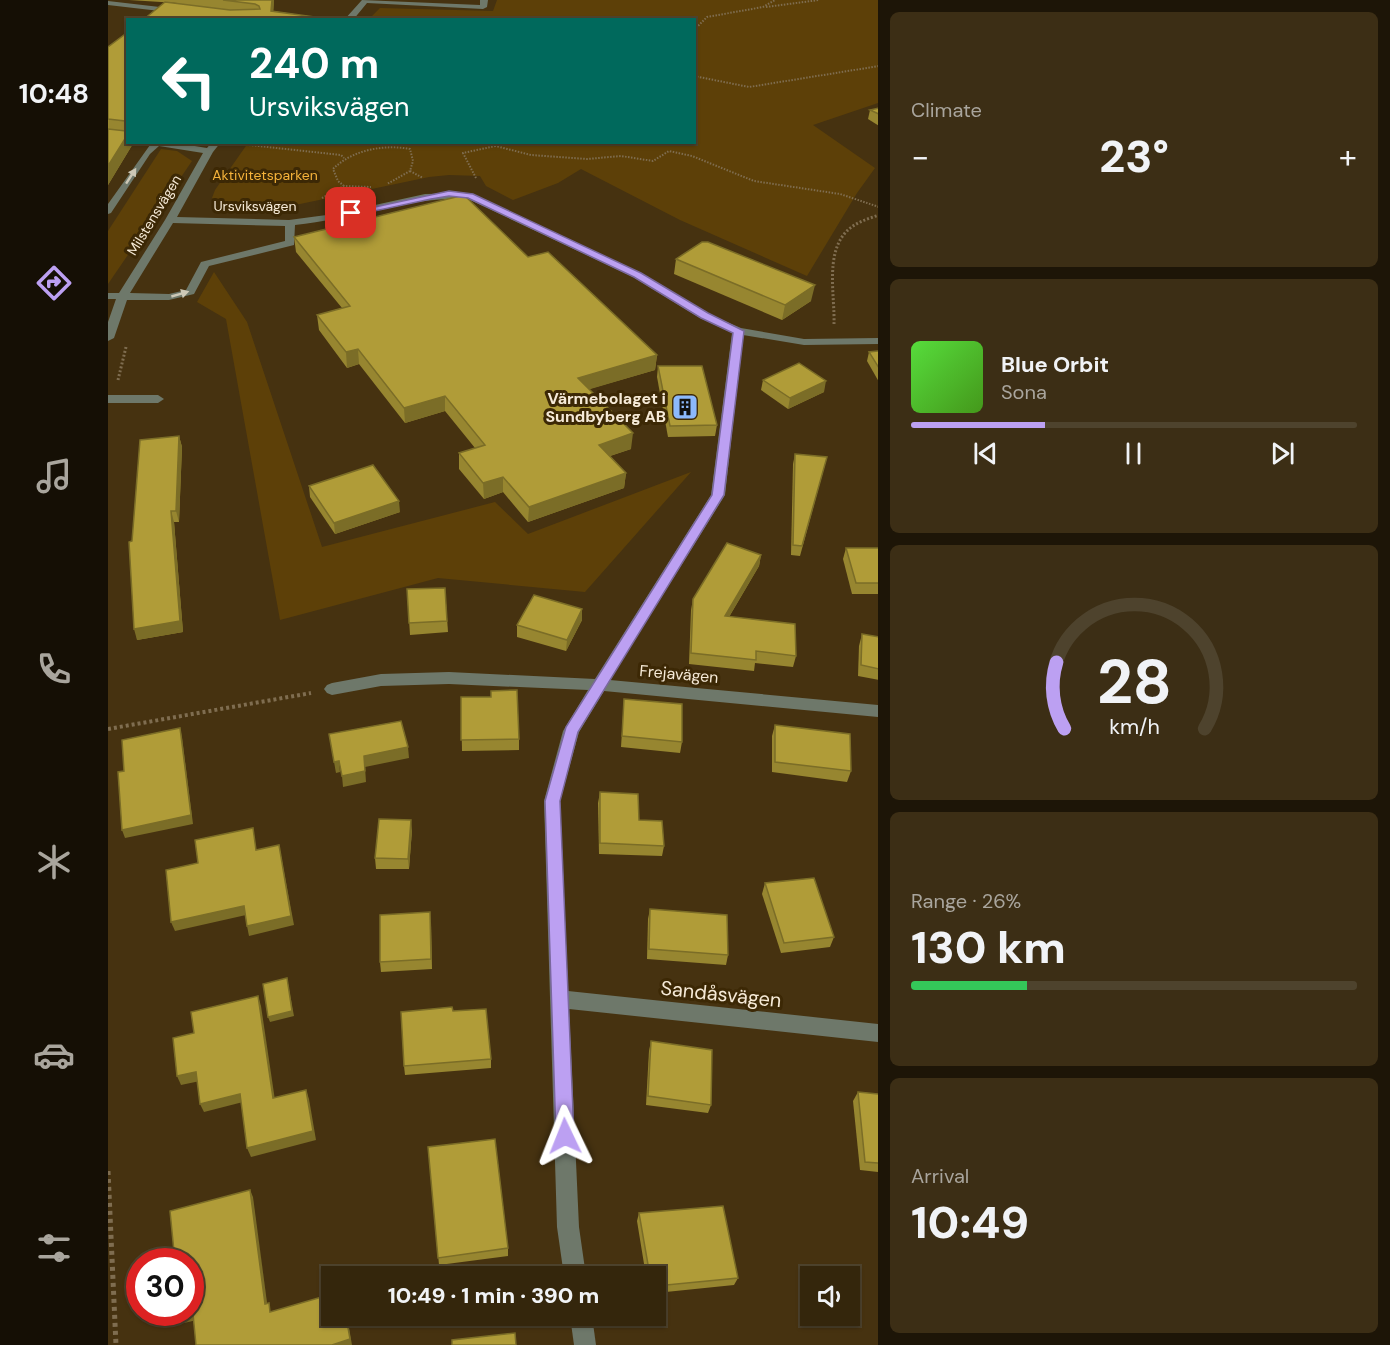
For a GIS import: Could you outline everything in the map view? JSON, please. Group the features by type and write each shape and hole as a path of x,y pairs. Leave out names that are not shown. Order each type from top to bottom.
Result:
{"street":[{"path":"165,10 172,0"},
{"path":"350,18 365,0 483,7 484,0"},
{"path":"108,3 188,12"},
{"path":"108,211 151,144"},
{"path":"159,144 209,151"},
{"name":"Milstensvägen","path":"108,338 123,295 215,144"},
{"name":"Ursviksvägen","path":"170,220 290,223 431,196 449,194 470,196 637,275 704,316 738,331 804,342 878,341"},
{"path":"108,296 169,297 190,292 206,264 290,243 290,223"},
{"path":"574,1266 568,1227 552,801 571,731 718,495 738,331"},
{"path":"108,399 158,399"},
{"name":"Frejavägen","path":"332,689 381,680 449,678 599,685 878,711"},
{"name":"Sandåsvägen","path":"560,999 878,1034"},
{"path":"582,1326 585,1345"}],"path":[{"path":"763,7 775,0"},
{"path":"696,28 707,17 819,0"},
{"path":"696,76 749,87 878,66"},
{"path":"240,144 322,152 341,155 344,158"},
{"path":"402,144 413,153 413,166 410,171 381,186 362,188 344,186 338,182 333,169 344,158 378,149 406,148"},
{"path":"486,144 531,155 587,159 621,156 653,161 669,151 692,156 754,181 840,194 878,207"},
{"path":"470,196 479,184 463,153 506,144"},
{"path":"321,198 344,186"},
{"path":"831,342 835,321 835,250 845,229 858,220 878,215"},
{"path":"108,729 332,689"},
{"path":"108,1171 116,1345"}],"green space":[{"name":"Aktivitetsparken","path":"497,0 878,0 878,103 813,125 875,168 857,193 807,276 680,220 581,169 558,183 513,200 486,186 480,176 449,175 429,177 300,204 242,209 222,207 212,198 215,190 247,144 696,144 696,18 370,18 380,8 493,11"},
{"path":"161,149 177,151 192,161 108,284 108,231"},
{"path":"214,272 247,322 322,547 495,502 528,534 691,472 585,592 438,578 280,620 226,319 197,302"}],"building":[{"path":"223,0 272,0 271,11 315,17 145,18 165,2 230,10 260,9 255,4"},
{"path":"126,34 126,123 108,119 108,47"},
{"path":"108,129 126,131 126,137 108,166"},
{"path":"464,195 528,257 548,252 657,355 578,378 633,433 599,445 626,473 529,507 503,477 483,483 459,453 485,445 445,396 404,408 358,349 346,352 317,315 350,306 294,237"},
{"path":"702,242 708,242 815,285 785,305 676,259"},
{"path":"878,351 878,366 869,352"},
{"path":"799,363 826,381 790,398 763,380"},
{"name":"Värmebolaget i Sundbyberg AB","path":"658,366 702,366 717,425 670,426"},
{"path":"179,436 176,511 171,511 180,621 134,629 129,542 132,541 140,440"},
{"path":"795,454 827,457 802,546 793,545"},
{"path":"373,465 399,501 334,523 309,486"},
{"path":"727,543 761,555 725,616 795,624 796,656 756,651 756,660 691,653 693,599"},
{"path":"846,548 878,548 878,583 856,583"},
{"path":"445,588 447,621 409,623 407,589"},
{"path":"534,595 582,609 567,640 517,625"},
{"path":"862,634 878,637 878,669 861,665"},
{"path":"517,690 519,739 461,740 461,697 491,697 491,691"},
{"path":"624,699 682,704 682,742 622,736"},
{"path":"401,721 408,747 364,756 365,771 342,776 339,761 334,762 329,734"},
{"path":"775,725 850,734 851,771 775,762"},
{"path":"180,728 191,815 122,830 118,772 124,771 122,740"},
{"path":"600,792 638,794 639,820 662,821 664,846 600,843"},
{"path":"379,819 411,820 408,859 375,858"},
{"path":"253,828 256,850 279,845 291,916 247,926 244,906 171,922 166,870 198,863 195,840"},
{"path":"814,878 834,937 784,943 765,883"},
{"path":"650,909 727,915 728,955 649,949"},
{"path":"430,912 431,959 380,962 380,915"},
{"path":"287,978 292,1011 268,1017 263,984"},
{"path":"258,996 273,1098 306,1090 313,1131 247,1148 240,1094 200,1104 196,1072 177,1076 173,1038 194,1033 191,1012"},
{"path":"452,1007 453,1011 486,1009 491,1059 404,1066 401,1012"},
{"path":"651,1041 712,1050 711,1105 648,1096"},
{"path":"858,1092 878,1094 878,1163 865,1162"},
{"path":"495,1139 508,1248 438,1258 428,1147"},
{"path":"250,1190 265,1304 269,1303 270,1312 321,1297 321,1326 348,1326 350,1339 332,1345 196,1345 194,1326 204,1326 204,1248 174,1248 170,1211"},
{"path":"723,1206 738,1278 666,1285 666,1266 648,1266 639,1213"},
{"path":"515,1333 516,1345 452,1345 452,1340"}],"place":[{"name":"Värmebolaget i Sundbyberg AB","path":"685,407"}],"route":[{"path":"351,213 431,196 449,194 470,196 637,275 704,316 738,331 718,495 571,731 552,801 565,1136"}]}
